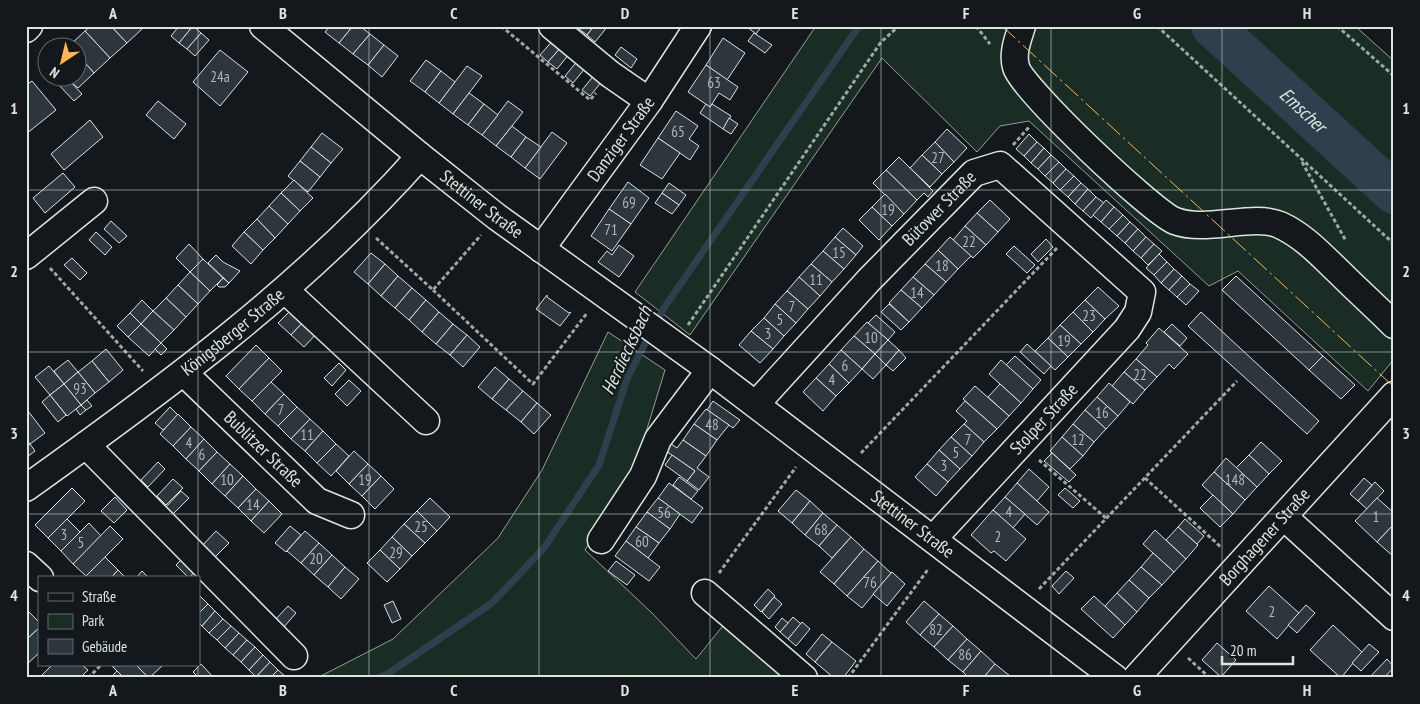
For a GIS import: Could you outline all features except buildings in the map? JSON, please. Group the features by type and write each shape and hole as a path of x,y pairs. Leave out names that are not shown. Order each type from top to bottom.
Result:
{"street":[{"name":"Stettiner Straße","path":"263,26 497,217 756,404 1115,678"},
{"path":"552,26 610,74 649,101"},
{"name":"Danziger Straße","path":"541,249 649,101 698,26"},
{"path":"1022,26 1015,50 1016,68 1038,98 1081,141 1157,208 1174,221 1194,225 1260,222 1279,224 1306,240 1394,325"},
{"name":"Königsberger Straße","path":"26,488 184,373 285,290 359,222 420,156"},
{"path":"1000,164 1075,230"},
{"name":"Bütower Straße","path":"756,404 869,280 974,173 1000,164"},
{"path":"30,253 94,201"},
{"name":"Stolper Straße","path":"938,543 1020,444 1127,329 1138,312 1142,292 1075,230"},
{"path":"285,290 426,421"},
{"path":"601,540 643,476 658,439 710,370"},
{"name":"Bublitzer Straße","path":"184,373 317,500 351,516"},
{"name":"Borghagener Straße","path":"1136,678 1394,396"},
{"path":"86,445 294,656"},
{"path":"1284,517 1394,617"},
{"path":"26,565 38,576"},
{"path":"705,593 804,678"}],"path":[{"path":"500,26 590,100 610,74"},
{"path":"671,341 881,42 899,26"},
{"path":"1157,26 1394,244"},
{"path":"1337,26 1394,76"},
{"path":"1000,164 1006,153 1048,107"},
{"path":"1300,159 1351,249"},
{"path":"433,290 497,217"},
{"path":"359,222 533,384 602,293"},
{"path":"844,471 1075,230"},
{"path":"30,253 160,390"},
{"path":"1022,608 1237,382"},
{"path":"1020,444 1107,519"},
{"path":"705,593 811,446"},
{"path":"1145,478 1240,565"},
{"path":"848,678 938,543"},
{"path":"88,678 100,666"}],"green space":[{"path":"816,26 1355,26 1394,61 1394,359 1368,391 1238,271 1209,286 1029,121 1000,126 977,152 882,58 690,335 635,292"},
{"path":"608,332 665,370 636,465 585,550 652,613 696,659 726,622 791,678 317,678 393,639 498,538 542,470"}],"waterway":[{"name":"Herdiecksbach","path":"655,324 666,305 859,26"},
{"name":"Emscher","path":"1212,26 1394,193"},
{"name":"Herdiecksbach","path":"379,678 492,603 544,548 599,465 627,379 650,334"}],"power":[{"path":"1002,26 1394,387"}]}
